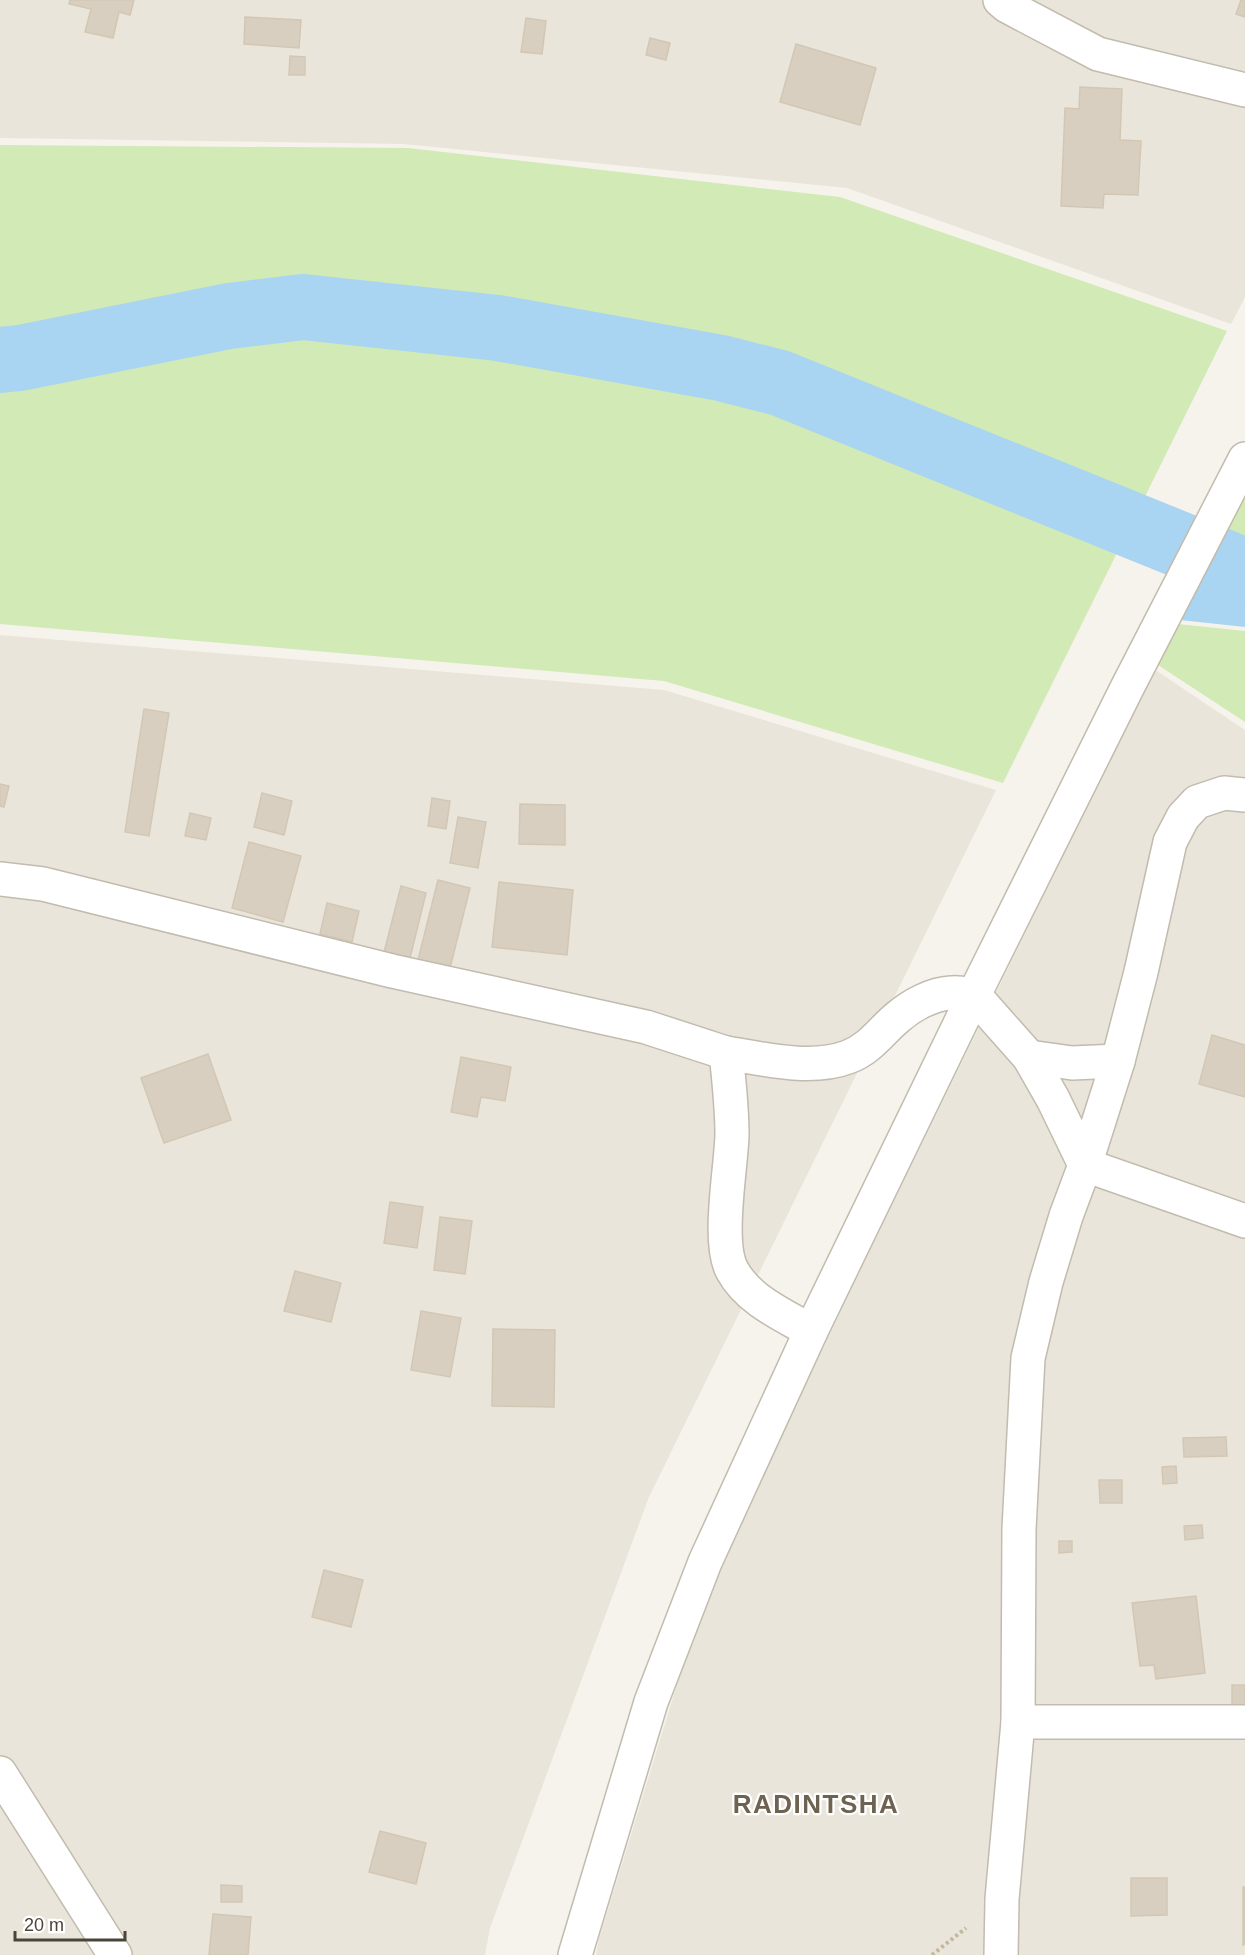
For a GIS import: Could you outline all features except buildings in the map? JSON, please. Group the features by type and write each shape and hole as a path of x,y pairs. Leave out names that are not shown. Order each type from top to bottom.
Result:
{"street":[{"path":"1000,0 1007,6 1098,54 1245,90"},
{"path":"575,1955 651,1702 705,1562 810,1331 974,995 1127,688 1245,459"},
{"path":"1001,1955 1002,1899 1018,1722 1019,1529 1028,1358 1046,1282 1118,1061 1141,972 1170,842 1183,817 1197,802 1224,793 1245,795"},
{"path":"0,879 43,884 392,971 624,1022 726,1053 770,1060 831,1061 848,1057 878,1038 898,1017 927,999 951,993 974,995 1029,1057 1053,1099 1085,1165 1245,1221"},
{"path":"726,1053 732,1133 725,1235 726,1254 732,1270 745,1287 766,1305 810,1331"},
{"path":"1029,1057 1072,1063 1118,1061"},
{"path":"1018,1722 1245,1722"},
{"path":"0,1773 115,1955"}],"shaded area":[{"path":"0,0 1245,0 1245,297 1231,324 847,188 403,144 0,138"},
{"path":"0,635 664,690 996,790 649,1497 490,1928 485,1955 0,1955"},
{"path":"1154,669 1245,730 1245,1955 596,1955 709,1580"}],"green space":[{"path":"0,145 408,148 840,197 1227,331 1003,783 664,681 0,624"},
{"path":"1245,487 1245,539 1222,535"},
{"path":"1178,624 1245,631 1245,722 1158,665"}],"water":[{"path":"1217,543 1245,549 1245,627 1180,620"}],"waterway":[{"path":"0,360 20,358 229,316 303,307 498,328 721,368 780,383 1245,571"}],"district":[{"name":"RADINTSHA","path":"816,1804"}]}
